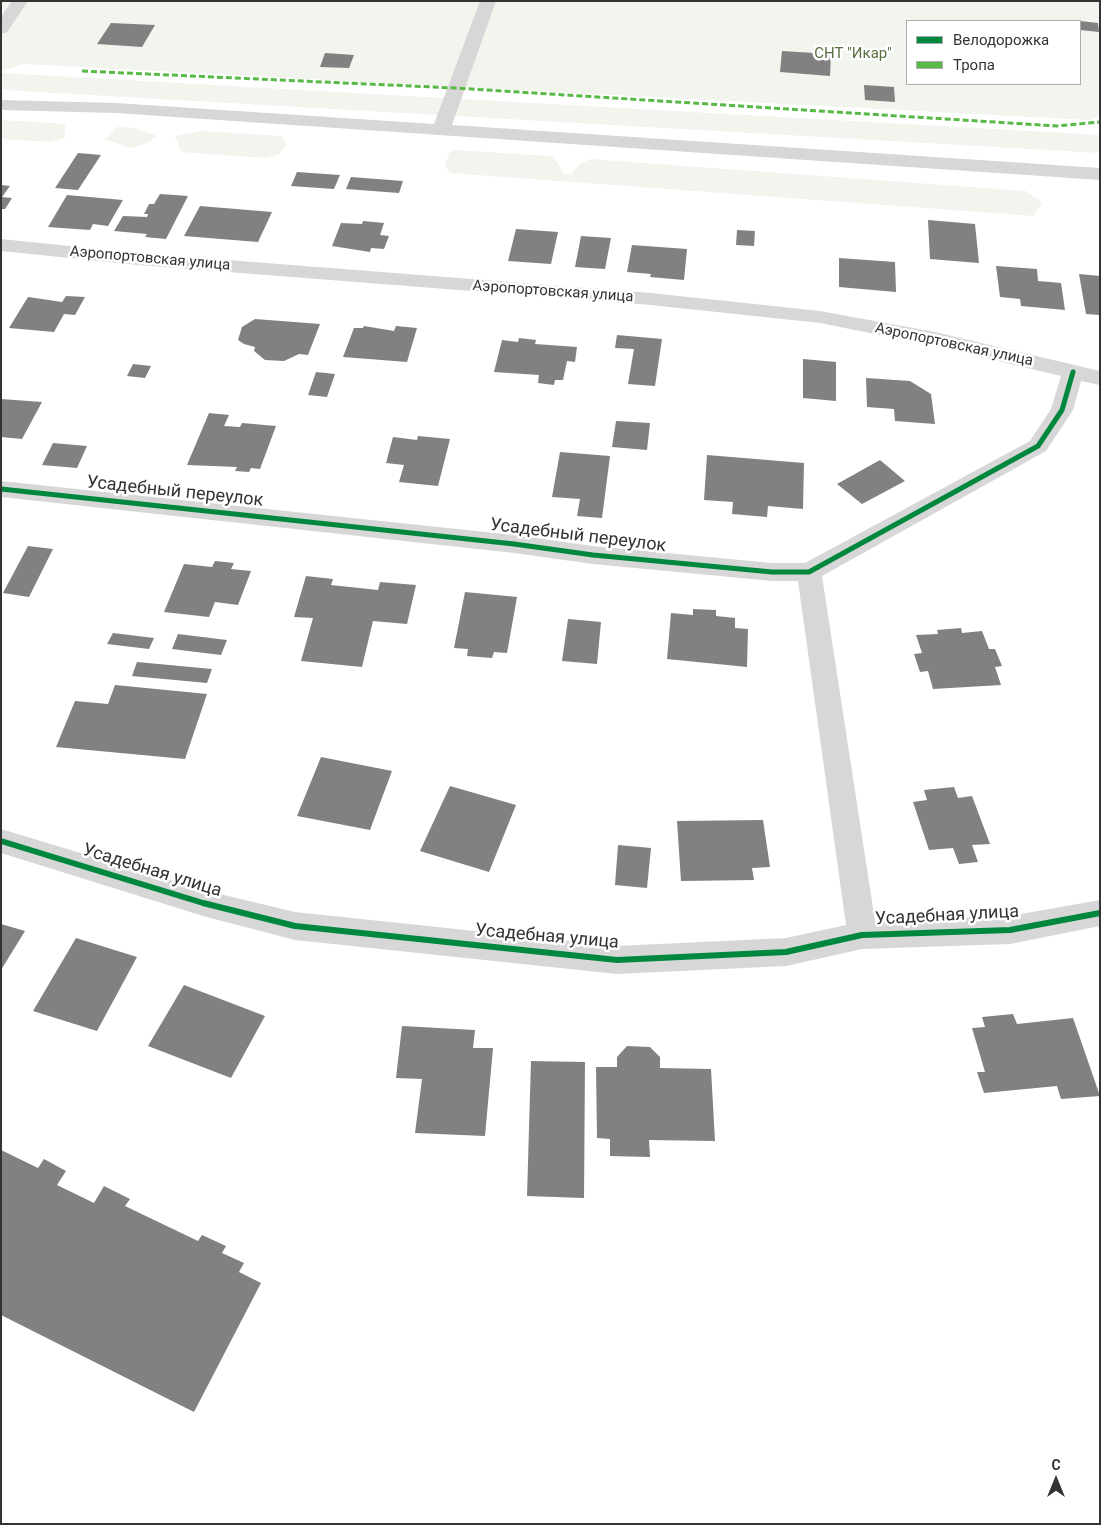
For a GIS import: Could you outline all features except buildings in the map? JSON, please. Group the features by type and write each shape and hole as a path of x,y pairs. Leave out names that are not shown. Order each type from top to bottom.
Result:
{"street":[{"path":"1,29 20,1"},
{"path":"441,130 488,1"},
{"path":"1,105 116,108 1100,174"},
{"name":"Аэропортовская улица","path":"1,245 138,259 651,299 820,317 935,339 1100,378"},
{"name":"Усадебный переулок","path":"1,489 514,544 593,555 772,572 809,572 1038,446 1062,410 1073,372"},
{"path":"809,572 862,935"},
{"name":"Усадебная улица","path":"1,841 92,867 203,903 295,926 388,938 617,960 786,952 862,935 1010,930 1100,913"}],"green space":[{"name":"СНТ \"Икар\"","path":"1,1 1100,1 1100,116 1089,120 24,64 1,71"},
{"path":"1,73 1100,135 1100,153 20,91 1,89"},
{"path":"1,120 65,124 65,138 50,142 1,139"},
{"path":"117,127 134,128 157,136 146,144 130,148 105,139"},
{"path":"200,131 281,136 287,145 278,155 265,158 181,152 175,136"},
{"path":"454,150 551,156 558,163 564,175 571,174 579,165 590,159 1026,191 1042,203 1034,216 450,173 445,166 449,153"}],"marked path":[{"path":"82,71 455,88 1057,126 1100,122"}],"cycle path":[{"path":"1,489 514,544 593,555 772,572 809,572 1038,446 1062,410 1073,372"},
{"path":"1,841 203,903 295,926 617,960 786,952 862,935 1010,930 1100,913"}]}
